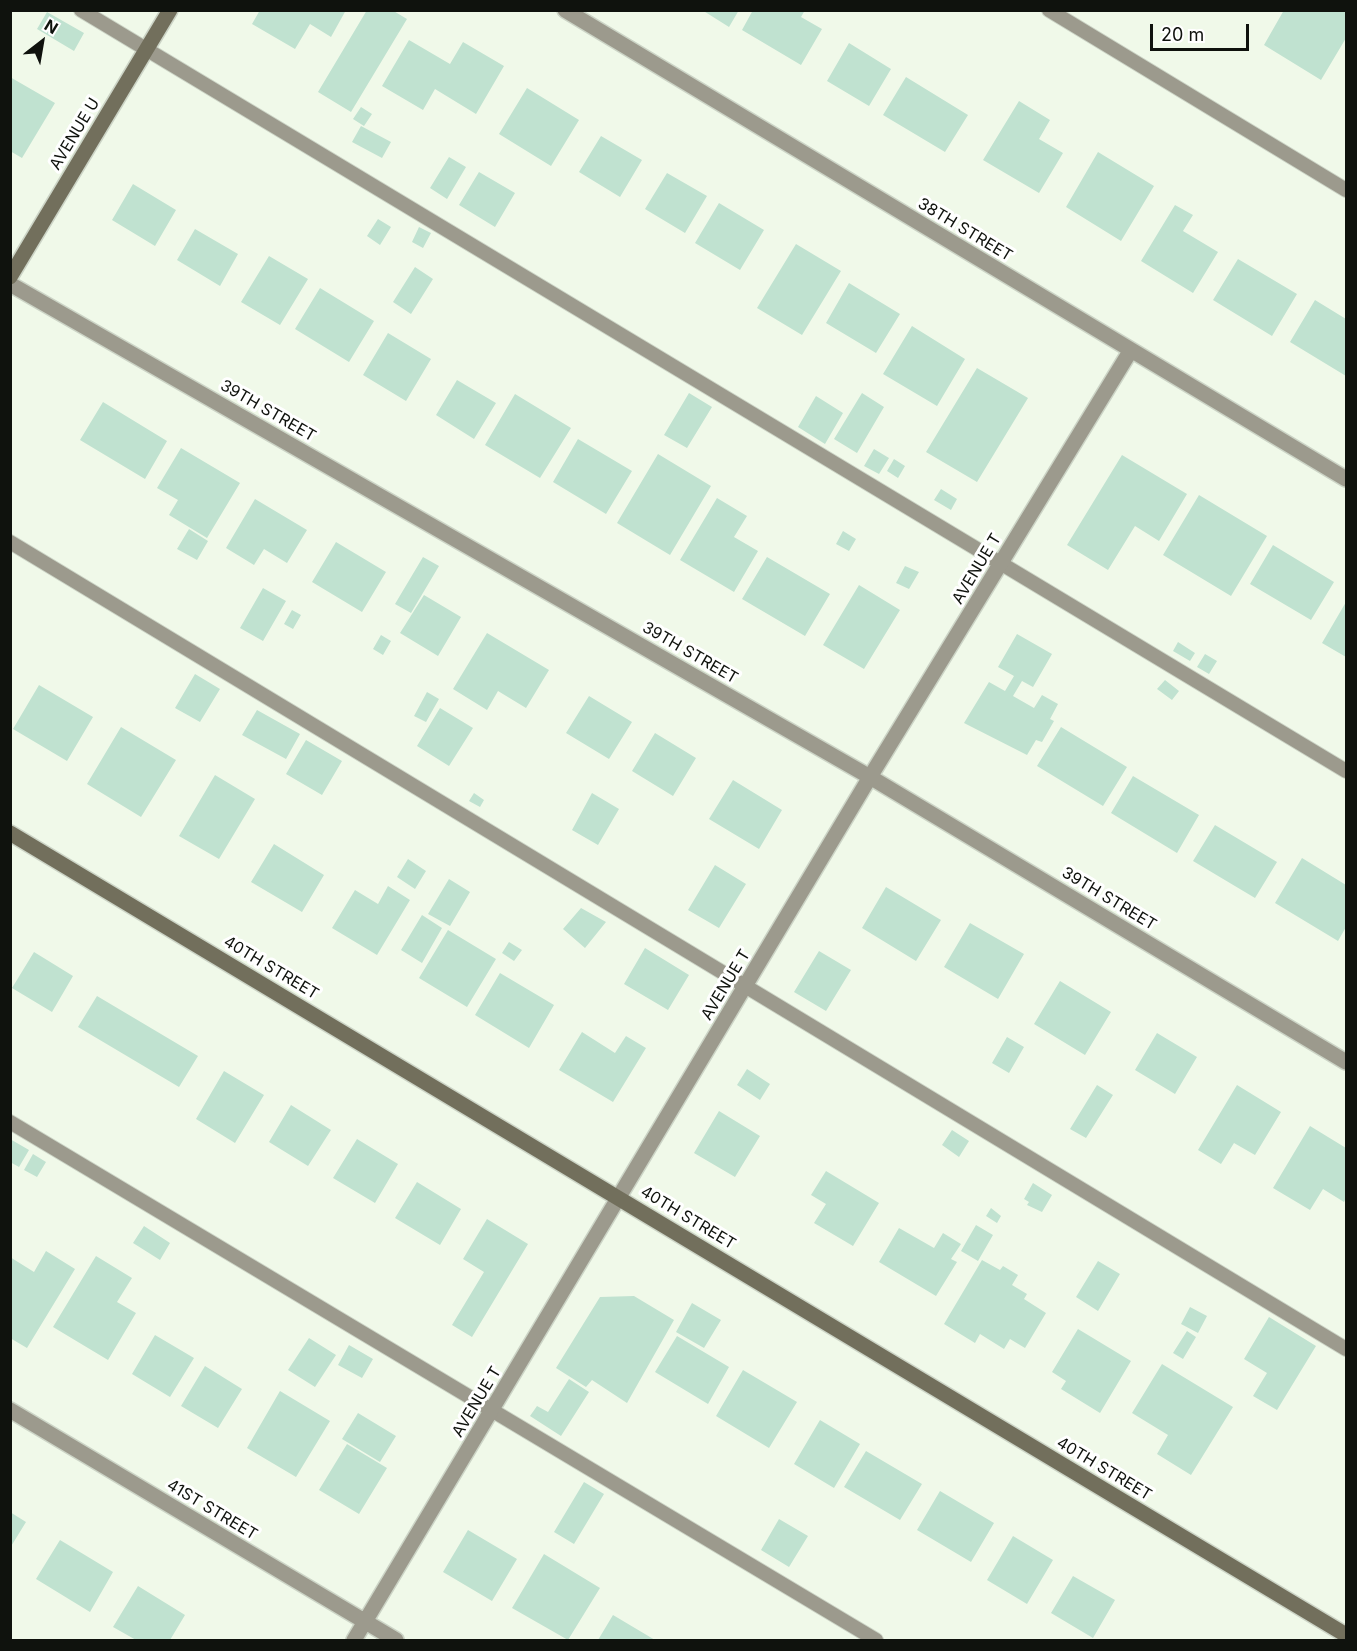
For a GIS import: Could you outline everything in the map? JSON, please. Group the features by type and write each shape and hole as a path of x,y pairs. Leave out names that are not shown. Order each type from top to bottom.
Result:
{"street":[{"name":"AVENUE U","path":"10,277 170,10"},
{"name":"38TH STREET","path":"565,10 1347,479"},
{"name":"39TH STREET","path":"10,284 870,777 1347,1062"},
{"name":"AVENUE T","path":"354,1641 870,777 1131,350"},
{"name":"40TH STREET","path":"10,833 1347,1635"},
{"name":"41ST STREET","path":"10,1410 396,1641"}],"lane":[{"path":"81,10 1347,771"},
{"path":"1048,10 1347,190"},
{"path":"10,542 1347,1349"},
{"path":"10,1122 876,1641"}],"building":[{"path":"260,10 346,10 331,37 310,24 295,49 252,24"},
{"path":"367,10 392,10 407,19 351,112 318,92"},
{"path":"702,10 739,10 729,27"},
{"path":"753,10 805,10 801,17 822,29 801,65 742,30"},
{"path":"1284,10 1346,10 1346,38 1321,80 1264,45"},
{"path":"47,12 84,33 74,51 37,29"},
{"path":"409,40 450,64 463,42 504,66 476,114 435,89 423,110 382,86"},
{"path":"849,43 891,69 869,106 827,81"},
{"path":"10,77 55,103 22,158 10,151"},
{"path":"906,77 968,115 945,152 883,115"},
{"path":"527,88 579,120 551,166 499,134"},
{"path":"1019,101 1050,120 1039,139 1063,153 1039,193 983,160"},
{"path":"361,107 372,114 364,126 353,119"},
{"path":"361,126 391,142 382,158 352,142"},
{"path":"601,136 642,160 620,197 579,172"},
{"path":"1098,152 1154,186 1121,241 1066,207"},
{"path":"449,157 466,167 447,199 430,188"},
{"path":"479,172 515,193 495,227 459,205"},
{"path":"667,173 707,196 685,233 645,209"},
{"path":"133,184 176,210 155,246 112,220"},
{"path":"719,203 764,230 740,270 695,243"},
{"path":"1175,205 1193,215 1183,231 1218,252 1193,293 1141,261"},
{"path":"378,219 391,227 380,245 367,236"},
{"path":"419,227 431,233 423,248 412,242"},
{"path":"195,229 238,254 220,286 177,260"},
{"path":"796,244 841,271 802,335 757,308"},
{"path":"269,256 308,279 280,325 241,302"},
{"path":"1238,259 1297,294 1272,336 1213,300"},
{"path":"415,267 433,279 411,314 393,302"},
{"path":"849,283 900,314 876,353 826,323"},
{"path":"320,288 374,321 349,362 295,329"},
{"path":"1315,300 1346,319 1346,376 1290,342"},
{"path":"912,326 965,359 937,406 883,374"},
{"path":"388,333 431,359 406,401 363,375"},
{"path":"977,368 1028,398 977,482 926,452"},
{"path":"457,380 496,403 474,439 436,415"},
{"path":"689,393 712,407 687,448 664,435"},
{"path":"862,393 884,407 857,453 834,439"},
{"path":"515,394 571,428 540,478 485,445"},
{"path":"816,396 843,413 825,444 798,427"},
{"path":"103,402 167,441 145,479 80,440"},
{"path":"578,439 632,471 606,514 553,482"},
{"path":"181,448 240,483 207,538 169,515 178,500 157,488"},
{"path":"874,449 889,458 879,474 864,466"},
{"path":"658,454 711,486 670,555 617,523"},
{"path":"1122,455 1187,494 1159,541 1135,526 1108,570 1067,545"},
{"path":"894,459 905,466 898,478 887,471"},
{"path":"941,489 957,499 951,510 934,500"},
{"path":"1199,495 1267,536 1231,596 1163,555"},
{"path":"717,498 747,516 734,537 758,551 734,592 680,560"},
{"path":"255,499 307,530 287,563 264,549 254,565 226,548"},
{"path":"189,529 208,541 197,560 177,549"},
{"path":"843,531 856,539 849,551 836,544"},
{"path":"336,542 386,572 362,612 312,582"},
{"path":"1273,545 1334,582 1311,620 1250,584"},
{"path":"423,557 439,566 411,613 395,604"},
{"path":"767,557 830,594 805,636 742,599"},
{"path":"905,566 919,572 909,589 896,583"},
{"path":"859,585 900,610 864,669 823,645"},
{"path":"263,588 286,601 263,641 240,628"},
{"path":"424,595 461,617 438,656 400,633"},
{"path":"1346,602 1346,657 1322,643"},
{"path":"292,610 301,615 293,629 284,624"},
{"path":"487,633 549,670 526,708 498,691 487,710 453,689"},
{"path":"1017,634 1052,654 1033,687 1022,681 1013,696 1034,708 1042,695 1058,704 1050,719 1054,721 1042,742 1036,740 1027,755 964,723 989,682 1005,691 1014,676 998,667"},
{"path":"381,635 391,641 383,655 373,649"},
{"path":"1178,642 1195,653 1190,661 1173,651"},
{"path":"1205,654 1217,661 1209,674 1197,667"},
{"path":"195,674 220,689 200,722 175,708"},
{"path":"1165,680 1179,691 1172,700 1157,689"},
{"path":"39,685 93,717 67,761 13,729"},
{"path":"427,692 439,699 426,722 414,716"},
{"path":"589,696 632,722 609,759 566,733"},
{"path":"440,708 473,728 449,766 417,746"},
{"path":"257,710 300,734 286,759 242,735"},
{"path":"121,727 176,760 141,817 87,784"},
{"path":"1061,727 1127,767 1103,806 1037,766"},
{"path":"655,733 696,758 673,796 632,771"},
{"path":"306,740 342,761 322,795 286,774"},
{"path":"215,775 255,799 219,859 179,836"},
{"path":"1133,776 1199,815 1177,853 1111,813"},
{"path":"733,780 782,810 759,849 709,819"},
{"path":"474,793 484,800 480,807 469,801"},
{"path":"592,793 619,809 598,845 572,830"},
{"path":"1215,825 1277,862 1255,898 1193,861"},
{"path":"274,844 324,875 302,912 251,882"},
{"path":"1302,858 1346,885 1346,927 1338,941 1275,903"},
{"path":"408,859 426,871 415,889 397,877"},
{"path":"715,865 746,884 719,928 688,910"},
{"path":"449,879 470,892 450,926 428,914"},
{"path":"388,886 410,900 377,955 332,928 355,890 378,904"},
{"path":"886,887 941,920 916,961 862,928"},
{"path":"581,908 606,922 585,948 563,929"},
{"path":"422,915 442,928 422,963 401,950"},
{"path":"970,923 1024,954 998,999 944,967"},
{"path":"448,930 496,959 467,1007 419,978"},
{"path":"509,942 522,950 514,961 502,953"},
{"path":"645,948 689,975 668,1010 624,984"},
{"path":"819,951 851,970 826,1011 794,992"},
{"path":"34,952 73,976 52,1012 12,988"},
{"path":"500,973 554,1005 529,1048 475,1015"},
{"path":"1060,981 1111,1012 1085,1055 1034,1024"},
{"path":"97,996 198,1056 179,1087 78,1027"},
{"path":"582,1032 615,1053 626,1036 646,1048 613,1102 559,1070"},
{"path":"1157,1033 1197,1057 1175,1094 1135,1070"},
{"path":"1007,1037 1024,1047 1009,1073 992,1063"},
{"path":"747,1069 770,1084 760,1100 737,1085"},
{"path":"224,1071 264,1095 235,1143 196,1119"},
{"path":"1097,1085 1113,1095 1086,1138 1070,1129"},
{"path":"1237,1085 1281,1112 1255,1155 1234,1143 1221,1164 1198,1150"},
{"path":"291,1105 331,1130 308,1166 269,1142"},
{"path":"719,1111 760,1136 735,1177 694,1153"},
{"path":"1310,1126 1346,1148 1346,1198 1344,1202 1323,1189 1310,1210 1273,1188"},
{"path":"952,1130 969,1141 959,1157 942,1145"},
{"path":"10,1139 29,1150 19,1167 10,1162"},
{"path":"357,1139 398,1164 375,1203 333,1178"},
{"path":"33,1154 46,1162 37,1177 24,1170"},
{"path":"826,1171 879,1203 853,1246 814,1223 826,1204 811,1195"},
{"path":"417,1182 461,1209 440,1245 395,1218"},
{"path":"1033,1183 1052,1195 1042,1212 1027,1205 1029,1202 1024,1199"},
{"path":"991,1208 1001,1216 997,1223 986,1216"},
{"path":"487,1219 528,1244 472,1337 452,1325 484,1272 463,1259"},
{"path":"976,1225 993,1235 978,1261 961,1251"},
{"path":"144,1226 170,1243 160,1260 133,1243"},
{"path":"899,1228 934,1248 943,1233 961,1244 951,1259 957,1262 936,1296 879,1262"},
{"path":"46,1251 75,1269 27,1348 10,1338 10,1257 34,1272"},
{"path":"96,1256 132,1278 117,1302 136,1313 108,1360 53,1327"},
{"path":"982,1260 1000,1270 1003,1266 1018,1275 1012,1285 1027,1294 1024,1299 1046,1313 1025,1348 1010,1339 1004,1349 980,1334 975,1343 944,1324"},
{"path":"1098,1261 1120,1274 1098,1311 1076,1297"},
{"path":"634,1296 674,1320 627,1403 592,1380 586,1387 556,1368 600,1297"},
{"path":"692,1303 721,1320 704,1348 676,1332"},
{"path":"1190,1307 1207,1316 1198,1333 1181,1324"},
{"path":"1269,1317 1316,1346 1277,1410 1253,1396 1267,1373 1244,1359"},
{"path":"1078,1329 1131,1361 1100,1413 1061,1389 1066,1381 1052,1372"},
{"path":"1187,1331 1196,1337 1183,1359 1173,1353"},
{"path":"155,1335 194,1358 170,1397 132,1374"},
{"path":"677,1336 729,1367 708,1404 655,1372"},
{"path":"309,1338 336,1355 315,1387 288,1370"},
{"path":"349,1345 373,1359 362,1378 338,1365"},
{"path":"1162,1364 1233,1407 1191,1475 1157,1454 1168,1435 1132,1413"},
{"path":"205,1366 242,1389 218,1428 181,1406"},
{"path":"743,1370 797,1402 769,1448 716,1416"},
{"path":"569,1379 589,1392 561,1436 530,1416 537,1406 548,1412"},
{"path":"280,1391 330,1421 296,1477 247,1448"},
{"path":"358,1413 396,1436 380,1462 342,1439"},
{"path":"820,1420 860,1444 834,1488 794,1464"},
{"path":"347,1444 387,1468 359,1514 319,1490"},
{"path":"866,1451 922,1484 900,1520 844,1487"},
{"path":"584,1482 604,1494 574,1544 554,1532"},
{"path":"940,1491 994,1523 971,1562 917,1530"},
{"path":"10,1512 26,1522 10,1548"},
{"path":"779,1519 808,1536 789,1567 761,1550"},
{"path":"468,1530 517,1559 492,1601 443,1572"},
{"path":"1013,1536 1053,1560 1027,1604 987,1580"},
{"path":"60,1540 113,1572 90,1612 36,1579"},
{"path":"544,1554 600,1588 568,1640 512,1608"},
{"path":"1073,1576 1115,1600 1093,1638 1051,1613"},
{"path":"138,1586 185,1615 170,1640 136,1640 113,1627"},
{"path":"613,1615 655,1640 598,1640"}]}
